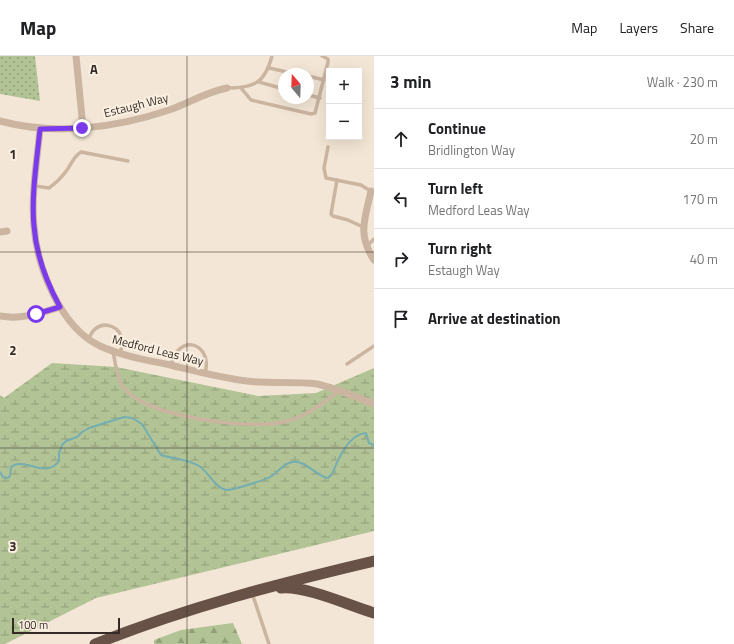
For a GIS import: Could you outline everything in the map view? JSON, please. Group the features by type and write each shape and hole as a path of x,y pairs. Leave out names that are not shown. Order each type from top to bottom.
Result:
{"highway":[{"path":"95,644 158,620 256,591 374,561"},
{"path":"256,591 288,587 308,591 374,613"}],"street":[{"path":"76,56 82,128"},
{"name":"Estaugh Way","path":"0,121 40,129 82,128 116,123 153,115 208,93 226,88"},
{"name":"Medford Leas Way","path":"40,129 35,186 34,226 37,246 45,275 60,307 70,321 89,338 98,345 117,352 205,373 246,381 299,382 318,384 374,404"},
{"path":"372,192 363,231 366,247 374,260"},
{"path":"0,316 23,317 60,307"}],"lane":[{"path":"259,82 268,68 272,56"},
{"path":"241,88 251,100 312,114 316,112 328,62 328,58 322,56"},
{"path":"268,68 278,70"},
{"path":"314,78 324,80"},
{"path":"226,88 241,88 259,82 278,87"},
{"path":"314,96 320,98"},
{"path":"328,147 324,168 326,178 361,185 372,192"},
{"path":"35,186 49,188 57,183 74,158 81,152 128,161"},
{"path":"337,180 331,214 364,227"},
{"path":"366,247 374,239"},
{"path":"89,338 95,330 106,325 114,327 120,333 123,342 117,352 118,378 123,388 133,396 151,406 202,420 234,424 283,422 306,413 340,391"},
{"path":"171,365 174,354 183,346 190,344 198,347 205,354 207,366 205,373"},
{"path":"347,364 374,346"},
{"path":"256,591 269,644"}],"green space":[{"path":"0,56 35,56 40,101 0,94"},
{"path":"52,363 116,367 258,396 316,393 374,368 374,531 96,598 5,644 0,644 0,395 4,398"},
{"path":"233,623 242,644 154,644 154,640 181,630"}],"waterway":[{"path":"0,472 3,477 8,478 10,476 11,467 17,464 41,468 53,466 59,461 59,453 62,445 66,441 77,437 89,428 124,417 132,418 142,424 161,455 185,460 199,466 218,486 226,490 255,483 267,478 285,465 292,462 302,463 328,478 332,474 344,449 354,438 360,434 366,433 369,443 374,445"}],"route":[{"path":"36,314 60,307 45,275 37,246 34,226 34,196 40,129 82,128"}]}
